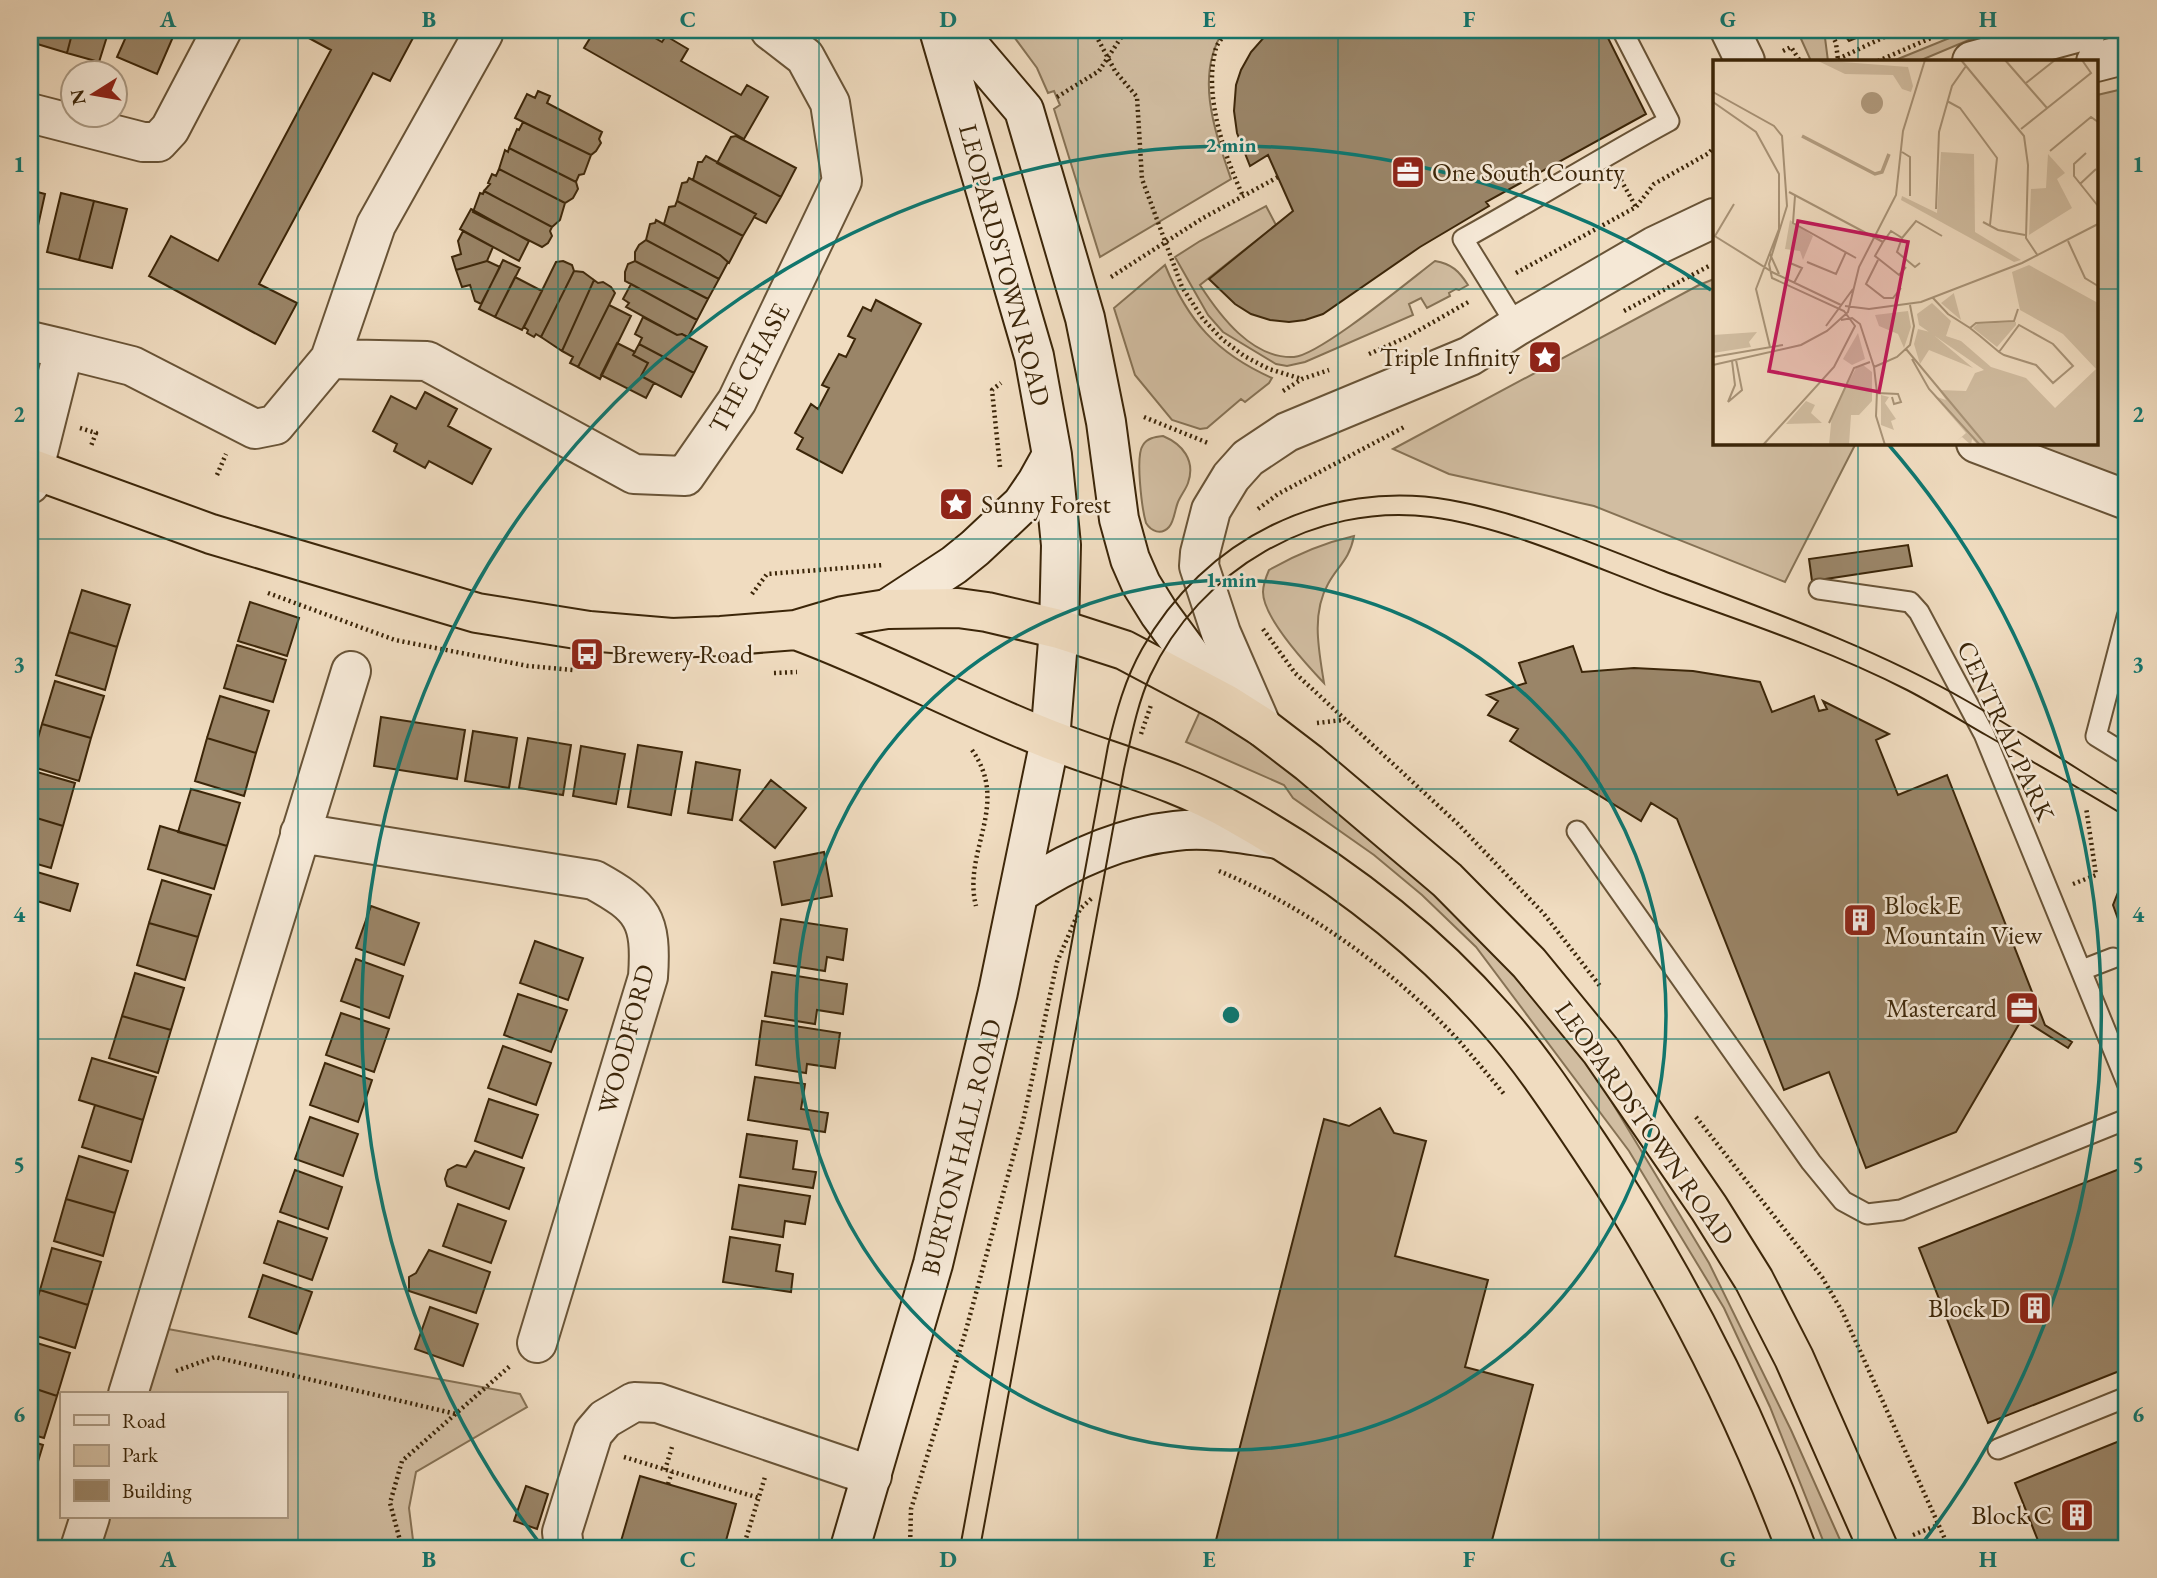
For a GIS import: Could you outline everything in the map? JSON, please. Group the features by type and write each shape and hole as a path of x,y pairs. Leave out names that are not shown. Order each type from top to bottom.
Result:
{"highway":[{"path":"31,474 211,534 477,612 589,631 672,638 721,636 796,630 842,616 887,609 958,608 1059,629"},
{"name":"LEOPARDSTOWN ROAD","path":"1059,629 1124,650 1226,704 1262,727 1368,811 1447,880 1529,963 1601,1051 1709,1208 1754,1280 1794,1358 1878,1548"},
{"path":"796,630 864,656 1050,740 1167,780 1234,812 1346,884 1415,938 1494,1017 1565,1109 1618,1189 1681,1294 1744,1422 1796,1548"}],"street":[{"path":"30,113 143,142 158,142 170,129 222,30"},
{"path":"31,474 46,416 47,345 132,366 255,429 275,425 330,359 376,225 483,34 475,30"},
{"name":"THE CHASE","path":"330,359 427,360 634,474 685,476 737,401 842,181 830,103 805,57 770,30"},
{"name":"LEOPARDSTOWN ROAD","path":"939,30 1034,356 1052,455 1060,545 1059,629 1050,740"},
{"path":"956,30 1024,110 1085,318 1106,422 1119,519 1130,559 1141,584 1159,613 1226,704"},
{"path":"1730,30 1745,60"},
{"path":"1976,60 2087,30"},
{"path":"2098,61 2127,54"},
{"path":"1262,727 1221,633 1199,566 1211,510 1231,477 1248,458 1287,432 1470,356 1655,246 1713,218"},
{"path":"1979,444 2127,500"},
{"path":"887,609 975,548 1022,504 1052,455"},
{"path":"129,1392 351,671"},
{"name":"BURTON HALL ROAD","path":"850,1548 933,1264 998,992 1050,740"},
{"path":"1019,892 1082,856 1115,844 1174,831 1212,830 1278,839"},
{"name":"WOODFORD","path":"300,834 594,880 625,897 639,912 647,932 648,977 537,1343"},
{"path":"564,1548 562,1532 593,1433 605,1419 634,1402 658,1403 872,1476"},
{"path":"80,1548 90,1518"}],"lane":[{"path":"1517,326 1463,239 1669,121 1622,30"},
{"name":"CENTRAL PARK","path":"1819,589 1910,602 1919,612 1984,734 2127,1083"},
{"path":"2127,617 2096,736 2127,755"},
{"path":"1577,831 1811,1162 1843,1201 1867,1214 1901,1210 2127,1119"},
{"path":"2082,970 2113,958"},
{"path":"1998,1449 2127,1397"}],"path":[{"path":"1093,30 1115,71 1137,97 1142,179 1182,287 1203,319 1222,339 1244,356 1269,369 1302,379"},
{"path":"1053,100 1099,71 1126,30"},
{"path":"1228,30 1217,46 1213,70 1214,99 1219,131 1243,196"},
{"path":"1830,30 1836,43 1838,60 1899,30"},
{"path":"1880,60 1952,30"},
{"path":"1783,51 1791,47 1799,60"},
{"path":"1516,273 1636,207 1654,184 1713,148"},
{"path":"1616,171 1636,207"},
{"path":"1116,274 1164,242 1278,177"},
{"path":"992,390 1001,472"},
{"path":"1139,415 1208,443 1205,454"},
{"path":"1248,515 1278,494 1408,425"},
{"path":"91,446 96,433"},
{"path":"767,574 895,563"},
{"path":"1257,620 1295,673 1344,720"},
{"path":"767,673 802,672"},
{"path":"1143,728 1152,702"},
{"path":"969,746 986,775 989,800 972,889"},
{"path":"2049,894 2096,875 2086,807"},
{"path":"1207,865 1257,886 1333,933 1371,962 1400,985 1457,1040 1506,1096"},
{"path":"910,1548 911,1509 967,1330 1021,1130 1057,962 1080,909"},
{"path":"402,1548 390,1503 402,1461 537,1343"},
{"path":"171,1383 174,1371 215,1357 456,1414"},
{"path":"665,1470 673,1446"},
{"path":"621,1456 759,1498"},
{"path":"743,1548 769,1466"},
{"path":"668,1484 672,1472"}],"green space":[{"path":"1009,30 1224,30 1215,47 1209,85 1214,123 1231,179 1100,257 1054,109 1060,105 1054,91 1048,93 1037,68"},
{"path":"1797,30 1824,30 1828,60 1811,60"},
{"path":"1969,30 2004,30 1976,37 1921,60 1895,60"},
{"path":"2127,88 2127,483 2031,444 2098,444 2098,95"},
{"path":"1266,206 1276,225 1200,285 1227,322 1264,351 1294,357 1306,353 1343,331 1435,261 1454,269 1468,285 1456,289 1449,293 1450,296 1427,308 1421,298 1409,304 1413,315 1305,362 1287,366 1276,364 1223,332 1208,315 1175,257"},
{"path":"1165,265 1184,303 1206,333 1235,358 1272,378 1245,402 1241,399 1207,428 1200,429 1172,420 1135,375 1114,308"},
{"path":"1713,279 1713,444 1855,444 1785,582 1594,506 1449,474 1393,449"},
{"path":"1163,436 1176,443 1186,454 1190,475 1171,525 1160,532 1153,530 1146,523 1139,471 1141,451 1145,443 1152,438"},
{"path":"1354,536 1346,557 1328,584 1320,608 1318,633 1324,683 1297,653 1270,615 1265,603 1264,586 1269,570 1310,550"},
{"path":"1201,709 1300,772 1456,911 1581,1051 1709,1263 1791,1430 1841,1542 1826,1548 1770,1407 1724,1308 1629,1151 1476,947 1422,895 1374,855 1293,798 1284,785 1186,742"},
{"path":"168,1329 520,1394 527,1407 416,1472 409,1508 414,1548 100,1548 109,1518 287,1518 287,1392 149,1392"}],"building":[{"path":"38,30 73,30 67,53 34,43"},
{"path":"73,30 109,30 100,60 67,53"},
{"path":"129,30 176,30 157,74 130,63 130,60 117,57"},
{"path":"294,30 398,30 413,38 390,81 373,73 259,284 297,303 275,344 149,276 171,236 218,261 331,50"},
{"path":"595,30 641,30 662,42 666,36 688,49 681,61 741,95 747,85 768,97 744,139 584,48"},
{"name":"One South County","path":"1275,30 1604,30 1646,114 1486,202 1489,206 1420,247 1323,314 1289,322 1270,320 1251,314 1235,304 1209,279 1293,211 1268,155 1250,166 1237,133 1234,111 1236,85 1241,70 1251,52 1266,35"},
{"path":"1841,30 1875,30 1849,41"},
{"path":"538,91 550,96 547,103 602,132 599,139 601,143 596,151 591,155 515,118 527,94 535,98"},
{"path":"523,122 591,155 584,174 579,175 576,182 509,148"},
{"path":"736,136 796,168 781,197 717,163 731,137"},
{"path":"509,148 576,182 578,189 573,198 565,203 499,169 505,150 508,152"},
{"path":"706,156 781,197 766,223 754,217 756,214 693,180 698,162 702,162"},
{"path":"499,169 565,203 560,220 552,227 484,191 490,184 488,183 492,174 496,176"},
{"path":"689,178 756,214 743,236 677,201 682,183"},
{"path":"30,190 45,194 32,253 30,253"},
{"path":"484,191 552,227 552,236 548,243 542,247 473,212 480,193 483,194"},
{"path":"61,193 94,201 79,260 47,252"},
{"path":"94,201 127,209 112,268 79,260"},
{"path":"677,201 743,236 729,263 720,255 664,224 669,207 675,206"},
{"path":"471,209 529,241 519,261 460,229"},
{"path":"656,220 728,262 719,279 646,240 650,224"},
{"path":"463,231 493,247 487,261 456,270 452,257 461,254 458,241"},
{"path":"646,240 719,279 708,299 635,261 635,252"},
{"path":"503,260 520,268 495,317 479,309"},
{"path":"487,261 500,267 481,304 475,301 470,285 462,287 456,270"},
{"path":"563,261 572,265 574,271 541,337 536,334 534,337 527,333 528,330 524,327 556,262"},
{"path":"635,261 708,299 697,320 625,281 628,264"},
{"path":"574,271 583,272 594,280 562,351 541,337"},
{"path":"515,277 542,291 522,330 495,317"},
{"path":"594,280 603,282 615,293 578,367 570,363 573,357 562,351"},
{"path":"631,284 697,320 688,337 677,335 626,307 629,303 623,299"},
{"path":"876,300 921,324 842,473 797,449 803,438 795,433 811,404 818,409 829,388 822,385 839,354 846,357 855,339 848,336 863,307 871,311"},
{"path":"609,305 631,316 600,379 578,367"},
{"path":"643,317 707,347 694,373 639,344 642,338 635,334"},
{"path":"617,343 635,352 633,355 648,363 641,376 654,383 646,398 601,375"},
{"path":"639,344 694,373 681,397 641,376 648,363 633,355"},
{"path":"425,392 457,409 448,426 491,449 472,484 429,461 425,468 394,451 397,444 373,431 391,396 416,409"},
{"path":"1908,545 1912,566 1812,581 1809,559"},
{"path":"82,590 130,605 117,647 69,632"},
{"path":"250,602 299,618 287,656 238,641"},
{"path":"69,632 117,647 105,690 56,675"},
{"path":"237,645 286,660 273,702 224,688"},
{"name":"Block E Mountain View","path":"1573,646 1582,672 1634,668 1693,671 1760,682 1772,712 1814,696 1819,711 1827,709 1823,701 1889,734 1876,740 1898,795 1947,775 2045,1025 2072,1042 2068,1048 2022,1019 1956,1132 1866,1168 1829,1072 1784,1090 1677,819 1651,803 1641,821 1510,741 1518,729 1488,715 1498,701 1487,695 1526,683 1519,663"},
{"path":"55,681 104,696 91,738 42,724"},
{"path":"220,696 269,711 256,753 207,738"},
{"path":"381,717 465,730 457,779 374,766"},
{"path":"42,724 91,738 79,781 30,766"},
{"path":"473,731 517,738 509,788 465,781"},
{"path":"207,738 256,753 244,796 195,781"},
{"path":"528,738 571,745 563,795 519,788"},
{"path":"638,745 682,752 671,815 628,807"},
{"path":"581,746 625,754 616,804 573,796"},
{"path":"696,762 740,770 732,820 688,813"},
{"path":"30,770 75,783 63,826 30,816"},
{"path":"771,780 806,808 775,848 740,820"},
{"path":"191,789 240,803 227,846 178,832"},
{"path":"30,816 63,826 51,868 30,862"},
{"path":"160,826 227,846 214,889 148,869"},
{"path":"824,852 832,896 782,905 774,862"},
{"path":"30,870 78,884 70,911 37,901 32,917 30,916"},
{"path":"162,880 211,895 198,937 149,923"},
{"path":"2127,884 2127,944 2113,905 2119,890"},
{"path":"371,906 419,923 404,965 356,948"},
{"path":"781,919 847,929 843,960 827,957 825,971 774,963"},
{"path":"149,923 198,937 185,980 137,965"},
{"path":"535,941 583,958 568,1000 520,983"},
{"path":"356,959 403,976 389,1018 341,1001"},
{"path":"772,972 847,984 843,1014 817,1010 815,1024 765,1016"},
{"path":"135,973 184,988 171,1030 122,1016"},
{"path":"518,994 567,1010 551,1052 504,1035"},
{"path":"341,1013 389,1029 374,1072 326,1055"},
{"path":"122,1016 171,1030 158,1073 109,1058"},
{"path":"762,1021 840,1033 835,1068 807,1064 806,1073 756,1065"},
{"path":"30,1039 37,1041 32,1060 30,1059"},
{"path":"503,1046 551,1063 536,1105 488,1088"},
{"path":"92,1058 156,1077 143,1120 79,1100"},
{"path":"325,1063 372,1080 358,1122 310,1105"},
{"path":"755,1077 805,1084 801,1109 828,1113 825,1132 748,1120"},
{"path":"489,1099 538,1115 522,1158 475,1141"},
{"path":"95,1105 143,1120 131,1162 82,1147"},
{"path":"1380,1108 1394,1133 1426,1141 1395,1256 1488,1280 1465,1367 1533,1385 1490,1548 1214,1548 1324,1119 1349,1126"},
{"path":"310,1117 358,1134 343,1176 295,1159"},
{"path":"747,1134 797,1141 793,1169 816,1172 813,1188 740,1177"},
{"path":"475,1151 524,1168 509,1209 447,1186 445,1179 448,1170 457,1165 466,1167"},
{"path":"79,1156 128,1171 115,1213 66,1199"},
{"name":"Block D","path":"2127,1166 2127,1368 1988,1423 1919,1248"},
{"path":"295,1170 342,1187 328,1229 280,1212"},
{"path":"739,1185 810,1196 805,1224 785,1221 783,1237 732,1229"},
{"path":"66,1199 115,1213 103,1256 54,1241"},
{"path":"458,1204 506,1221 491,1263 443,1246"},
{"path":"278,1221 327,1238 312,1280 264,1263"},
{"path":"730,1237 780,1245 776,1271 793,1274 791,1292 723,1282"},
{"path":"52,1248 101,1262 88,1305 40,1290"},
{"path":"429,1250 490,1272 476,1313 409,1291 409,1277 416,1273"},
{"path":"263,1275 312,1292 297,1334 249,1317"},
{"path":"40,1290 88,1305 75,1348 30,1334 30,1323"},
{"path":"430,1307 478,1324 463,1366 415,1349"},
{"path":"30,1341 70,1353 57,1396 30,1387"},
{"path":"30,1387 57,1396 44,1438 30,1434"},
{"name":"Block C","path":"2127,1438 2127,1548 2041,1548 2015,1483"},
{"path":"30,1441 43,1445 30,1488"},
{"path":"640,1476 736,1504 724,1548 619,1548"},
{"path":"526,1486 548,1494 537,1529 514,1521"}],"tram line":[{"path":"960,1548 1114,721 1136,660 1168,610 1198,576 1234,548 1272,525 1314,508 1358,499 1404,496 1450,500 1505,513 1780,615 1894,663 1987,713 2127,800"},
{"path":"980,1548 1124,769 1138,710 1150,676 1171,638 1198,604 1230,575 1265,551 1304,533 1345,521 1388,515 1431,517 1490,529 1788,638 1878,676 1937,706 2127,817"}],"place":[{"name":"One South County","path":"1408,172"},
{"name":"Triple Infinity","path":"1545,357"},
{"name":"Sunny Forest","path":"956,504"},
{"name":"Brewery Road","path":"587,654"},
{"name":"Block E Mountain View","path":"1860,920"},
{"name":"Mastercard","path":"2022,1008"},
{"name":"Block D","path":"2035,1308"},
{"name":"Block C","path":"2077,1515"}]}
